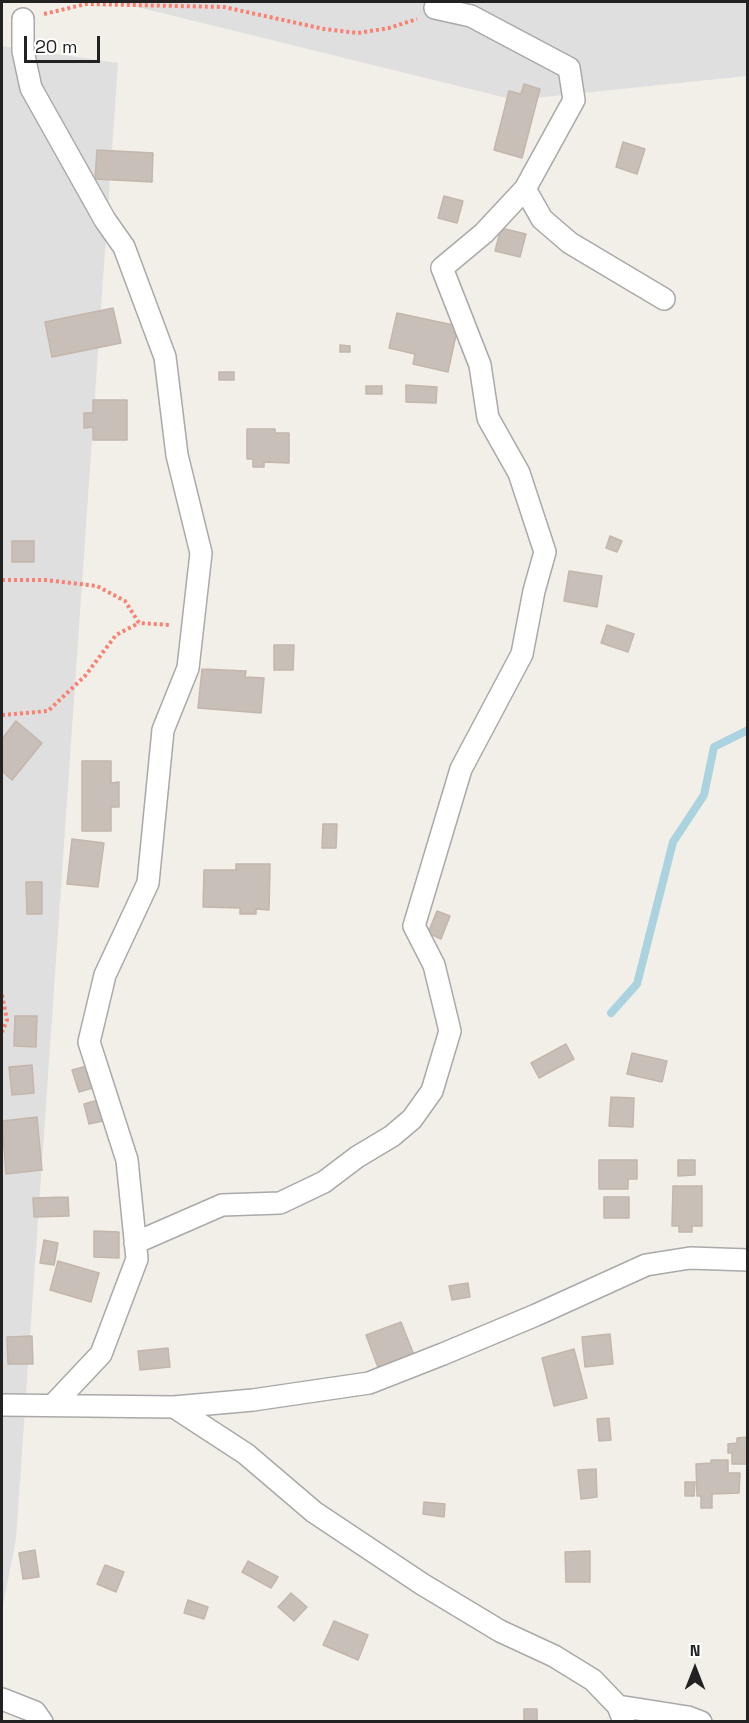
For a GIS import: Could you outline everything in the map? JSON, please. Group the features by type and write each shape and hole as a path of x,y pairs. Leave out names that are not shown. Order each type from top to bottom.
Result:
{"street":[{"path":"135,1243 222,1205 280,1203 324,1182 357,1157 392,1136 412,1119 432,1091 450,1031 434,965 414,926 461,770 522,654 534,591 545,552 519,473 488,418 480,365 442,268 484,233 525,189 574,100 569,68 471,16 435,8"},
{"path":"23,18 23,51 31,88 105,220 124,247 165,357 177,455 201,553 188,668 164,730 148,883 105,975 88,1042 127,1160 137,1259 101,1354 53,1405"},
{"path":"525,189 542,219 570,243 664,298"},
{"path":"2,1405 174,1407 253,1400 369,1383 516,1323 646,1264 690,1258 747,1260"},
{"path":"174,1407 246,1454 314,1512 422,1584 500,1631 577,1669 593,1680 621,1714 688,1717 701,1722"},
{"path":"2,1699 35,1712 42,1722"}],"path":[{"path":"23,18 86,4 224,7 324,29 358,33 389,28 422,17 435,8"},
{"path":"2,580 45,580 97,586 125,601 139,623"},
{"path":"2,715 48,711 85,676 116,635 139,623 193,626"},
{"path":"2,995 7,1020 2,1032"}],"shaded area":[{"path":"117,2 747,2 747,76 515,100"},
{"path":"2,46 118,63 16,1539 2,1610"}],"building":[{"path":"524,84 540,89 522,158 494,150 509,91 521,94"},
{"path":"623,142 645,149 637,174 616,167"},
{"path":"97,150 153,153 152,182 95,179"},
{"path":"444,196 463,201 457,223 438,218"},
{"path":"501,228 526,234 520,257 495,251"},
{"path":"113,308 121,343 52,357 45,322"},
{"path":"397,313 458,326 448,372 413,364 415,354 389,348"},
{"path":"340,345 350,346 350,352 340,352"},
{"path":"219,372 234,372 234,380 219,380"},
{"path":"406,385 437,387 436,403 406,402"},
{"path":"366,386 382,386 382,394 366,394"},
{"path":"93,400 127,400 127,440 93,440 93,427 84,428 84,413 93,413"},
{"path":"247,429 275,429 275,433 289,433 289,463 264,462 264,467 253,467 253,459 247,459"},
{"path":"610,536 622,541 617,552 606,548"},
{"path":"12,541 34,541 34,562 12,562"},
{"path":"569,571 602,576 597,607 564,601"},
{"path":"607,625 634,634 628,652 601,643"},
{"path":"274,645 294,645 293,670 274,670"},
{"path":"202,669 246,671 245,677 264,678 261,713 198,708"},
{"path":"16,721 42,743 12,780 2,771 2,739"},
{"path":"82,761 111,761 111,783 119,782 119,807 111,807 111,831 82,831"},
{"path":"323,824 337,824 336,848 322,848"},
{"path":"72,839 104,843 98,887 67,884"},
{"path":"236,864 270,864 269,910 256,909 256,914 240,914 240,908 203,907 204,870 236,870"},
{"path":"26,882 42,882 42,914 27,914"},
{"path":"437,911 450,916 441,939 428,933"},
{"path":"15,1016 37,1016 36,1047 14,1046"},
{"path":"566,1044 574,1059 539,1078 531,1063"},
{"path":"632,1053 667,1061 662,1082 627,1074"},
{"path":"32,1065 34,1093 12,1095 9,1067"},
{"path":"87,1066 93,1088 79,1092 72,1070"},
{"path":"611,1097 634,1098 633,1127 609,1126"},
{"path":"98,1100 103,1121 89,1124 84,1104"},
{"path":"37,1117 42,1170 6,1174 2,1121"},
{"path":"599,1160 637,1160 637,1179 628,1179 628,1189 599,1189"},
{"path":"678,1160 695,1160 695,1175 678,1176"},
{"path":"673,1186 702,1186 702,1226 692,1226 692,1232 679,1232 679,1226 672,1226"},
{"path":"68,1197 69,1216 34,1217 33,1198"},
{"path":"604,1197 629,1197 629,1218 604,1218"},
{"path":"94,1231 119,1232 119,1258 94,1257"},
{"path":"44,1240 58,1243 54,1265 40,1263"},
{"path":"58,1261 99,1273 91,1302 50,1290"},
{"path":"468,1283 470,1297 452,1300 449,1286"},
{"path":"401,1322 416,1360 380,1373 366,1335"},
{"path":"610,1334 613,1364 585,1367 582,1337"},
{"path":"32,1336 33,1364 8,1364 7,1337"},
{"path":"168,1348 170,1367 140,1370 138,1351"},
{"path":"574,1349 587,1398 554,1406 542,1358"},
{"path":"609,1418 611,1440 599,1441 597,1419"},
{"path":"748,1437 748,1464 732,1464 732,1453 728,1453 728,1444 737,1443 737,1438"},
{"path":"711,1460 728,1460 728,1473 740,1473 739,1493 712,1494 712,1508 701,1508 701,1496 697,1496 696,1464 711,1463"},
{"path":"596,1469 597,1497 581,1499 578,1470"},
{"path":"685,1482 695,1482 694,1496 685,1496"},
{"path":"424,1502 445,1504 444,1517 423,1514"},
{"path":"35,1550 39,1577 23,1579 19,1553"},
{"path":"590,1551 590,1582 566,1582 565,1552"},
{"path":"248,1561 278,1577 271,1588 242,1572"},
{"path":"105,1565 124,1572 116,1592 97,1584"},
{"path":"291,1593 307,1607 294,1621 278,1607"},
{"path":"188,1600 208,1607 204,1619 184,1613"},
{"path":"334,1621 368,1635 358,1660 323,1645"},
{"path":"524,1709 537,1709 537,1722 524,1722"}],"waterway":[{"path":"611,1013 637,984 673,842 704,795 714,747 748,730"}]}
